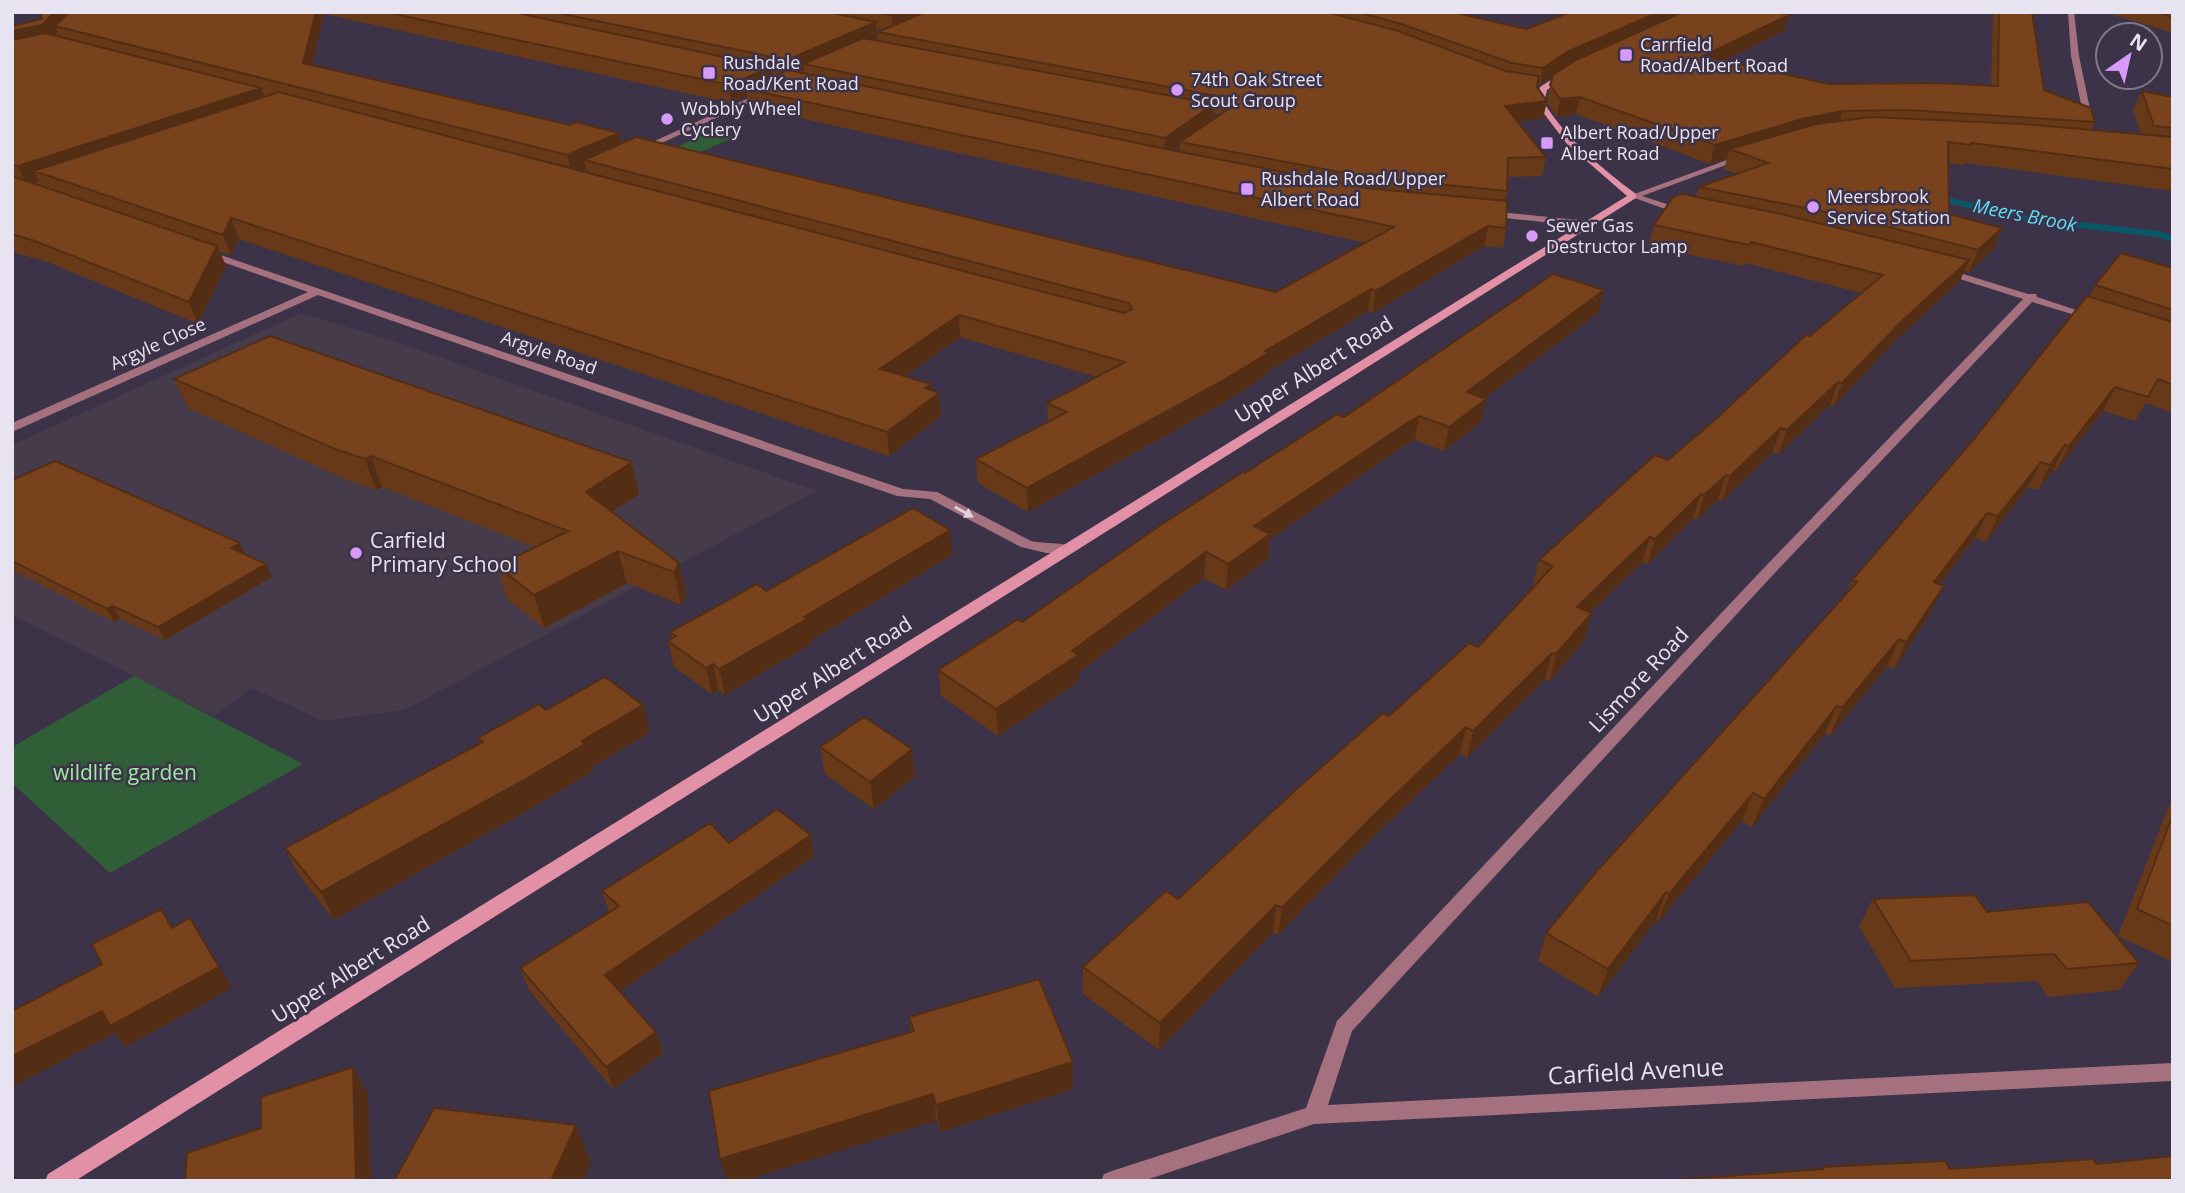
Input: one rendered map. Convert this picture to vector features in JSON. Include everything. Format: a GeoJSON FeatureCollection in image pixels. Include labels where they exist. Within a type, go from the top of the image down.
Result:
{"type":"FeatureCollection","features":[{"type":"Feature","properties":{"kind":"street"},"geometry":{"type":"LineString","coordinates":[[2071,12],[2075,56],[2091,132]]}},
{"type":"Feature","properties":{"kind":"street"},"geometry":{"type":"LineString","coordinates":[[1531,87],[1543,89],[1577,69]]}},
{"type":"Feature","properties":{"kind":"street"},"geometry":{"type":"LineString","coordinates":[[1543,89],[1540,103],[1549,118],[1591,164],[1633,196],[1667,209],[1692,214]]}},
{"type":"Feature","properties":{"kind":"street"},"geometry":{"type":"LineString","coordinates":[[634,153],[768,93]]}},
{"type":"Feature","properties":{"kind":"street"},"geometry":{"type":"LineString","coordinates":[[1633,196],[1749,156]]}},
{"type":"Feature","properties":{"kind":"street","name":"Upper Albert Road"},"geometry":{"type":"LineString","coordinates":[[56,1181],[1633,196]]}},
{"type":"Feature","properties":{"kind":"street"},"geometry":{"type":"LineString","coordinates":[[1483,214],[1589,224]]}},
{"type":"Feature","properties":{"kind":"street","name":"Argyle Road"},"geometry":{"type":"LineString","coordinates":[[192,248],[901,493],[933,495],[1026,544],[1046,549],[1071,549]]}},
{"type":"Feature","properties":{"kind":"street"},"geometry":{"type":"LineString","coordinates":[[1933,268],[2032,296],[2109,323]]}},
{"type":"Feature","properties":{"kind":"street","name":"Argyle Close"},"geometry":{"type":"LineString","coordinates":[[12,428],[318,291]]}},
{"type":"Feature","properties":{"kind":"street","name":"Lismore Road"},"geometry":{"type":"LineString","coordinates":[[1314,1115],[1345,1027],[1757,584],[2032,296]]}},
{"type":"Feature","properties":{"kind":"street","name":"Carfield Avenue"},"geometry":{"type":"LineString","coordinates":[[1112,1181],[1314,1115],[2173,1072]]}},
{"type":"Feature","properties":{"kind":"shaded area","name":"Carfield Primary School"},"geometry":{"type":"Polygon","coordinates":[[[301,313],[391,340],[817,491],[404,710],[323,721],[252,688],[214,716],[12,615],[12,445],[301,313]]]}},
{"type":"Feature","properties":{"kind":"green space"},"geometry":{"type":"Polygon","coordinates":[[[712,131],[735,137],[635,180],[617,174],[712,131]]]}},
{"type":"Feature","properties":{"kind":"green space","name":"wildlife garden"},"geometry":{"type":"Polygon","coordinates":[[[134,676],[303,764],[110,873],[12,783],[12,747],[134,676]]]}},
{"type":"Feature","properties":{"kind":"building"},"geometry":{"type":"Polygon","coordinates":[[[41,12],[55,12],[42,25],[12,31],[12,26],[42,19],[41,12]]]}},
{"type":"Feature","properties":{"kind":"building"},"geometry":{"type":"Polygon","coordinates":[[[69,12],[316,12],[303,63],[570,125],[576,122],[619,133],[567,155],[55,26],[69,12]]]}},
{"type":"Feature","properties":{"kind":"building"},"geometry":{"type":"Polygon","coordinates":[[[385,12],[512,12],[771,67],[729,85],[385,12]]]}},
{"type":"Feature","properties":{"kind":"building"},"geometry":{"type":"Polygon","coordinates":[[[553,12],[828,12],[876,22],[787,60],[553,12]]]}},
{"type":"Feature","properties":{"kind":"building"},"geometry":{"type":"Polygon","coordinates":[[[874,12],[900,12],[891,15],[874,12]]]}},
{"type":"Feature","properties":{"kind":"building"},"geometry":{"type":"Polygon","coordinates":[[[925,12],[1327,12],[1398,31],[1506,71],[1539,76],[1537,87],[1547,101],[1505,106],[1546,157],[1508,158],[1507,191],[1366,177],[1180,142],[1233,106],[1233,99],[878,32],[925,12]]]}},
{"type":"Feature","properties":{"kind":"building"},"geometry":{"type":"Polygon","coordinates":[[[1358,12],[1452,12],[1526,29],[1571,12],[1659,12],[1567,52],[1543,68],[1512,63],[1404,25],[1358,12]]]}},
{"type":"Feature","properties":{"kind":"building"},"geometry":{"type":"Polygon","coordinates":[[[1683,12],[1776,12],[1789,15],[1703,56],[1829,84],[1935,83],[1998,86],[1999,12],[2032,12],[2044,90],[2091,108],[2095,122],[1908,110],[1843,111],[1802,119],[1715,145],[1580,97],[1560,99],[1550,85],[1553,75],[1576,60],[1683,12]]]}},
{"type":"Feature","properties":{"kind":"building"},"geometry":{"type":"Polygon","coordinates":[[[2156,12],[2173,12],[2173,17],[2156,12]]]}},
{"type":"Feature","properties":{"kind":"building"},"geometry":{"type":"Polygon","coordinates":[[[45,33],[261,88],[18,166],[12,164],[12,40],[45,33]]]}},
{"type":"Feature","properties":{"kind":"building"},"geometry":{"type":"Polygon","coordinates":[[[863,38],[1214,104],[1165,138],[803,64],[863,38]]]}},
{"type":"Feature","properties":{"kind":"building"},"geometry":{"type":"Polygon","coordinates":[[[788,70],[1365,188],[1507,201],[1506,228],[1488,226],[1375,291],[1371,289],[1265,351],[1268,353],[1224,380],[1027,488],[976,459],[1067,412],[1047,403],[1125,362],[959,315],[880,369],[931,384],[925,388],[939,393],[887,432],[231,218],[223,235],[34,171],[279,92],[1124,313],[1132,309],[1129,303],[584,160],[636,137],[1276,292],[1394,227],[746,89],[788,70]]]}},
{"type":"Feature","properties":{"kind":"building"},"geometry":{"type":"Polygon","coordinates":[[[2142,91],[2173,97],[2173,128],[2154,126],[2142,91]]]}},
{"type":"Feature","properties":{"kind":"building"},"geometry":{"type":"Polygon","coordinates":[[[1872,117],[2022,124],[2173,137],[2173,169],[1948,142],[1949,214],[2002,228],[1978,250],[1846,216],[1699,187],[1768,163],[1730,149],[1816,124],[1872,117]]]}},
{"type":"Feature","properties":{"kind":"building"},"geometry":{"type":"Polygon","coordinates":[[[12,176],[217,246],[189,302],[12,234],[12,176]]]}},
{"type":"Feature","properties":{"kind":"building"},"geometry":{"type":"Polygon","coordinates":[[[1682,194],[1777,213],[1969,260],[1903,320],[1842,383],[1838,382],[1787,430],[1781,428],[1730,476],[1726,475],[1704,495],[1701,494],[1655,539],[1650,537],[1618,567],[1577,607],[1592,613],[1556,654],[1552,653],[1473,731],[1466,727],[1282,908],[1276,905],[1160,1023],[1083,967],[1166,891],[1178,899],[1383,713],[1389,716],[1469,643],[1478,647],[1553,566],[1539,560],[1655,455],[1668,460],[1806,335],[1810,336],[1883,275],[1751,242],[1749,245],[1654,225],[1673,197],[1682,194]]]}},
{"type":"Feature","properties":{"kind":"building"},"geometry":{"type":"Polygon","coordinates":[[[2121,253],[2173,268],[2173,310],[2095,285],[2121,253]]]}},
{"type":"Feature","properties":{"kind":"building"},"geometry":{"type":"Polygon","coordinates":[[[1553,274],[1604,290],[1467,392],[1486,399],[1449,427],[1419,416],[1407,423],[1254,526],[1270,534],[1228,564],[1206,552],[1072,651],[1078,655],[996,709],[938,670],[1018,619],[1022,622],[1159,526],[1243,472],[1337,414],[1344,417],[1553,274]]]}},
{"type":"Feature","properties":{"kind":"building"},"geometry":{"type":"Polygon","coordinates":[[[2087,296],[2173,322],[2173,385],[2158,379],[2148,397],[2115,387],[2069,446],[2065,445],[2050,465],[2041,462],[1998,516],[1987,513],[1934,582],[1944,586],[1906,642],[1899,639],[1842,708],[1837,706],[1764,799],[1753,793],[1669,894],[1666,892],[1608,969],[1546,933],[1590,879],[1857,582],[1852,580],[1974,439],[2087,296]]]}},
{"type":"Feature","properties":{"kind":"building"},"geometry":{"type":"Polygon","coordinates":[[[270,336],[632,462],[586,492],[679,563],[674,572],[618,551],[534,595],[497,566],[568,531],[371,456],[365,459],[335,449],[174,379],[270,336]]]}},
{"type":"Feature","properties":{"kind":"building"},"geometry":{"type":"Polygon","coordinates":[[[55,461],[240,543],[231,548],[266,564],[158,627],[113,606],[107,609],[12,561],[12,480],[55,461]]]}},
{"type":"Feature","properties":{"kind":"building"},"geometry":{"type":"Polygon","coordinates":[[[913,508],[950,530],[804,617],[807,619],[719,669],[713,664],[706,668],[668,641],[676,636],[670,632],[757,584],[766,591],[913,508]]]}},
{"type":"Feature","properties":{"kind":"building"},"geometry":{"type":"Polygon","coordinates":[[[605,677],[643,705],[524,780],[321,892],[285,848],[483,742],[478,738],[539,704],[546,710],[605,677]]]}},
{"type":"Feature","properties":{"kind":"building"},"geometry":{"type":"Polygon","coordinates":[[[864,717],[912,749],[870,782],[820,747],[864,717]]]}},
{"type":"Feature","properties":{"kind":"building"},"geometry":{"type":"Polygon","coordinates":[[[777,809],[811,835],[605,975],[656,1032],[606,1067],[520,968],[619,906],[602,891],[710,823],[729,843],[777,809]]]}},
{"type":"Feature","properties":{"kind":"building"},"geometry":{"type":"Polygon","coordinates":[[[2173,814],[2173,926],[2137,909],[2173,814]]]}},
{"type":"Feature","properties":{"kind":"building"},"geometry":{"type":"Polygon","coordinates":[[[1975,895],[1987,912],[2088,902],[2139,963],[2067,969],[2054,954],[1911,961],[1873,899],[1975,895]]]}},
{"type":"Feature","properties":{"kind":"building"},"geometry":{"type":"Polygon","coordinates":[[[161,909],[172,928],[190,918],[219,967],[110,1026],[102,1011],[12,1056],[12,1011],[102,964],[92,944],[161,909]]]}},
{"type":"Feature","properties":{"kind":"building"},"geometry":{"type":"Polygon","coordinates":[[[1039,979],[1073,1062],[936,1105],[933,1094],[720,1159],[709,1091],[914,1031],[909,1017],[1039,979]]]}},
{"type":"Feature","properties":{"kind":"building"},"geometry":{"type":"Polygon","coordinates":[[[353,1067],[356,1181],[185,1181],[187,1153],[261,1128],[261,1097],[353,1067]]]}},
{"type":"Feature","properties":{"kind":"building"},"geometry":{"type":"Polygon","coordinates":[[[434,1108],[576,1125],[551,1181],[394,1181],[434,1108]]]}},
{"type":"Feature","properties":{"kind":"building"},"geometry":{"type":"Polygon","coordinates":[[[2173,1156],[2173,1181],[1674,1180],[1823,1169],[1822,1167],[1945,1161],[1950,1169],[2093,1159],[2096,1164],[2173,1156]]]}},
{"type":"Feature","properties":{"kind":"waterway","name":"Meers Brook"},"geometry":{"type":"LineString","coordinates":[[1930,196],[2027,219],[2159,234],[2173,239]]}},
{"type":"Feature","properties":{"kind":"place","name":"Carrfield Road/Albert Road"},"geometry":{"type":"Point","coordinates":[1626,55]}},
{"type":"Feature","properties":{"kind":"place","name":"Rushdale Road/Kent Road"},"geometry":{"type":"Point","coordinates":[709,73]}},
{"type":"Feature","properties":{"kind":"place","name":"74th Oak Street Scout Group"},"geometry":{"type":"Point","coordinates":[1177,90]}},
{"type":"Feature","properties":{"kind":"place","name":"Wobbly Wheel Cyclery"},"geometry":{"type":"Point","coordinates":[667,119]}},
{"type":"Feature","properties":{"kind":"place","name":"Albert Road/Upper Albert Road"},"geometry":{"type":"Point","coordinates":[1547,143]}},
{"type":"Feature","properties":{"kind":"place","name":"Rushdale Road/Upper Albert Road"},"geometry":{"type":"Point","coordinates":[1247,189]}},
{"type":"Feature","properties":{"kind":"place","name":"Meersbrook Service Station"},"geometry":{"type":"Point","coordinates":[1813,207]}},
{"type":"Feature","properties":{"kind":"place","name":"Sewer Gas Destructor Lamp"},"geometry":{"type":"Point","coordinates":[1532,236]}},
{"type":"Feature","properties":{"kind":"place","name":"Carfield Primary School"},"geometry":{"type":"Point","coordinates":[356,553]}}]}
